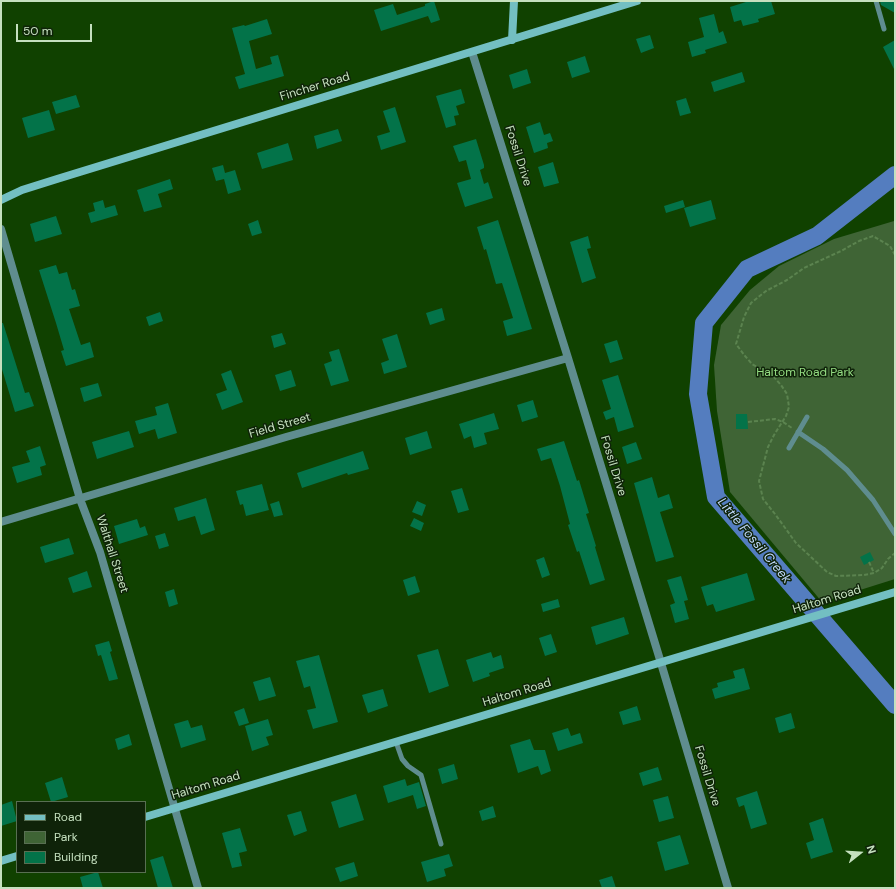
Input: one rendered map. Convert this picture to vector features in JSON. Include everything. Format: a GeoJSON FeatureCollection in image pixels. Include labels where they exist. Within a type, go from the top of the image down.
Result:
{"type":"FeatureCollection","features":[{"type":"Feature","properties":{"kind":"main road"},"geometry":{"type":"LineString","coordinates":[[512,40],[514,1]]}},
{"type":"Feature","properties":{"kind":"main road","name":"Fincher Road"},"geometry":{"type":"LineString","coordinates":[[1,200],[22,190],[57,179],[637,1]]}},
{"type":"Feature","properties":{"kind":"main road","name":"Haltom Road"},"geometry":{"type":"LineString","coordinates":[[146,817],[895,592]]}},
{"type":"Feature","properties":{"kind":"main road"},"geometry":{"type":"LineString","coordinates":[[1,861],[16,856]]}},
{"type":"Feature","properties":{"kind":"street","name":"Fossil Drive"},"geometry":{"type":"LineString","coordinates":[[472,52],[568,358],[728,888]]}},
{"type":"Feature","properties":{"kind":"street","name":"Walthall Street"},"geometry":{"type":"LineString","coordinates":[[1,229],[80,499],[100,552],[198,888]]}},
{"type":"Feature","properties":{"kind":"street","name":"Field Street"},"geometry":{"type":"LineString","coordinates":[[1,522],[293,435],[568,358]]}},
{"type":"Feature","properties":{"kind":"lane"},"geometry":{"type":"LineString","coordinates":[[876,1],[884,29]]}},
{"type":"Feature","properties":{"kind":"lane"},"geometry":{"type":"LineString","coordinates":[[789,448],[807,417]]}},
{"type":"Feature","properties":{"kind":"lane"},"geometry":{"type":"LineString","coordinates":[[798,432],[823,449],[847,470],[873,500],[895,534]]}},
{"type":"Feature","properties":{"kind":"lane"},"geometry":{"type":"LineString","coordinates":[[396,742],[402,759],[408,766],[421,776],[440,844]]}},
{"type":"Feature","properties":{"kind":"path"},"geometry":{"type":"LineString","coordinates":[[895,255],[890,246],[873,236],[859,240],[841,251],[804,268],[766,292],[751,304],[744,317],[736,344],[752,364],[773,376],[781,384],[787,394],[789,407],[783,422],[774,434],[765,457],[759,481],[763,499],[796,543],[827,572],[836,576],[864,575],[874,573],[882,568],[888,559],[895,553]]}},
{"type":"Feature","properties":{"kind":"path"},"geometry":{"type":"LineString","coordinates":[[748,422],[775,419],[783,422],[798,432]]}},
{"type":"Feature","properties":{"kind":"path"},"geometry":{"type":"LineString","coordinates":[[869,562],[874,573]]}},
{"type":"Feature","properties":{"kind":"green space","name":"Haltom Road Park"},"geometry":{"type":"Polygon","coordinates":[[[894,221],[895,579],[822,602],[730,492],[717,411],[714,365],[721,325],[750,290],[779,266],[834,239],[894,221]]]}},
{"type":"Feature","properties":{"kind":"building"},"geometry":{"type":"Polygon","coordinates":[[[434,1],[440,20],[431,23],[428,16],[381,31],[374,10],[393,4],[397,15],[425,6],[425,4],[434,1]]]}},
{"type":"Feature","properties":{"kind":"building"},"geometry":{"type":"Polygon","coordinates":[[[746,1],[771,1],[775,14],[758,19],[759,22],[743,26],[741,20],[734,22],[730,7],[746,1]]]}},
{"type":"Feature","properties":{"kind":"building"},"geometry":{"type":"Polygon","coordinates":[[[880,1],[895,1],[895,13],[881,5],[880,1]]]}},
{"type":"Feature","properties":{"kind":"building"},"geometry":{"type":"Polygon","coordinates":[[[714,14],[719,33],[723,31],[727,43],[705,50],[706,53],[692,57],[688,42],[704,37],[699,18],[714,14]]]}},
{"type":"Feature","properties":{"kind":"building"},"geometry":{"type":"Polygon","coordinates":[[[267,19],[272,34],[249,41],[256,69],[272,64],[270,57],[278,55],[284,76],[239,89],[235,77],[245,74],[232,28],[245,26],[267,19]]]}},
{"type":"Feature","properties":{"kind":"building"},"geometry":{"type":"Polygon","coordinates":[[[650,35],[654,48],[641,53],[636,39],[650,35]]]}},
{"type":"Feature","properties":{"kind":"building"},"geometry":{"type":"Polygon","coordinates":[[[895,40],[895,71],[883,47],[895,40]]]}},
{"type":"Feature","properties":{"kind":"building"},"geometry":{"type":"Polygon","coordinates":[[[585,56],[590,72],[572,78],[567,62],[585,56]]]}},
{"type":"Feature","properties":{"kind":"building"},"geometry":{"type":"Polygon","coordinates":[[[527,69],[531,83],[513,89],[509,75],[527,69]]]}},
{"type":"Feature","properties":{"kind":"building"},"geometry":{"type":"Polygon","coordinates":[[[742,72],[745,82],[714,92],[711,82],[742,72]]]}},
{"type":"Feature","properties":{"kind":"building"},"geometry":{"type":"Polygon","coordinates":[[[461,89],[465,103],[456,106],[459,115],[454,116],[456,125],[446,128],[436,96],[461,89]]]}},
{"type":"Feature","properties":{"kind":"building"},"geometry":{"type":"Polygon","coordinates":[[[76,95],[80,107],[56,114],[52,102],[76,95]]]}},
{"type":"Feature","properties":{"kind":"building"},"geometry":{"type":"Polygon","coordinates":[[[686,98],[691,113],[680,116],[676,101],[686,98]]]}},
{"type":"Feature","properties":{"kind":"building"},"geometry":{"type":"Polygon","coordinates":[[[395,107],[406,142],[381,150],[377,136],[390,132],[383,111],[395,107]]]}},
{"type":"Feature","properties":{"kind":"building"},"geometry":{"type":"Polygon","coordinates":[[[49,110],[55,130],[28,138],[22,118],[49,110]]]}},
{"type":"Feature","properties":{"kind":"building"},"geometry":{"type":"Polygon","coordinates":[[[540,122],[544,135],[550,133],[553,141],[547,143],[548,148],[534,153],[526,127],[540,122]]]}},
{"type":"Feature","properties":{"kind":"building"},"geometry":{"type":"Polygon","coordinates":[[[338,129],[342,141],[317,149],[314,136],[338,129]]]}},
{"type":"Feature","properties":{"kind":"building"},"geometry":{"type":"Polygon","coordinates":[[[476,139],[484,165],[484,168],[480,170],[484,184],[488,182],[493,198],[465,207],[457,183],[471,179],[466,160],[459,162],[453,146],[476,139]]]}},
{"type":"Feature","properties":{"kind":"building"},"geometry":{"type":"Polygon","coordinates":[[[288,143],[293,160],[262,169],[257,153],[288,143]]]}},
{"type":"Feature","properties":{"kind":"building"},"geometry":{"type":"Polygon","coordinates":[[[553,162],[559,183],[544,187],[538,167],[553,162]]]}},
{"type":"Feature","properties":{"kind":"building"},"geometry":{"type":"Polygon","coordinates":[[[223,165],[225,173],[235,170],[241,190],[228,194],[224,179],[216,181],[212,168],[223,165]]]}},
{"type":"Feature","properties":{"kind":"building"},"geometry":{"type":"Polygon","coordinates":[[[170,179],[173,189],[158,194],[162,207],[144,212],[137,190],[170,179]]]}},
{"type":"Feature","properties":{"kind":"building"},"geometry":{"type":"Polygon","coordinates":[[[103,200],[105,208],[115,205],[118,215],[91,223],[88,213],[95,211],[93,203],[103,200]]]}},
{"type":"Feature","properties":{"kind":"building"},"geometry":{"type":"Polygon","coordinates":[[[683,200],[685,207],[666,213],[664,206],[683,200]]]}},
{"type":"Feature","properties":{"kind":"building"},"geometry":{"type":"Polygon","coordinates":[[[711,200],[716,219],[690,227],[684,208],[711,200]]]}},
{"type":"Feature","properties":{"kind":"building"},"geometry":{"type":"Polygon","coordinates":[[[56,216],[62,234],[35,242],[30,224],[56,216]]]}},
{"type":"Feature","properties":{"kind":"building"},"geometry":{"type":"Polygon","coordinates":[[[258,220],[262,233],[252,236],[248,224],[258,220]]]}},
{"type":"Feature","properties":{"kind":"building"},"geometry":{"type":"Polygon","coordinates":[[[498,220],[532,329],[507,336],[503,321],[513,318],[502,283],[496,284],[486,249],[484,250],[477,227],[498,220]]]}},
{"type":"Feature","properties":{"kind":"building"},"geometry":{"type":"Polygon","coordinates":[[[588,236],[591,248],[587,249],[596,278],[582,283],[570,242],[588,236]]]}},
{"type":"Feature","properties":{"kind":"building"},"geometry":{"type":"Polygon","coordinates":[[[56,265],[59,274],[67,272],[72,290],[75,289],[80,306],[69,309],[81,345],[90,342],[94,357],[66,366],[61,351],[64,350],[39,270],[56,265]]]}},
{"type":"Feature","properties":{"kind":"building"},"geometry":{"type":"Polygon","coordinates":[[[442,308],[445,320],[430,325],[426,313],[442,308]]]}},
{"type":"Feature","properties":{"kind":"building"},"geometry":{"type":"Polygon","coordinates":[[[160,312],[163,321],[149,326],[146,317],[160,312]]]}},
{"type":"Feature","properties":{"kind":"building"},"geometry":{"type":"Polygon","coordinates":[[[1,323],[3,323],[25,393],[29,392],[34,406],[15,412],[1,366],[1,323]]]}},
{"type":"Feature","properties":{"kind":"building"},"geometry":{"type":"Polygon","coordinates":[[[282,333],[286,344],[274,348],[271,336],[282,333]]]}},
{"type":"Feature","properties":{"kind":"building"},"geometry":{"type":"Polygon","coordinates":[[[397,334],[407,367],[384,374],[381,363],[389,360],[382,339],[397,334]]]}},
{"type":"Feature","properties":{"kind":"building"},"geometry":{"type":"Polygon","coordinates":[[[617,340],[623,359],[610,363],[604,344],[617,340]]]}},
{"type":"Feature","properties":{"kind":"building"},"geometry":{"type":"Polygon","coordinates":[[[339,349],[349,381],[331,386],[324,364],[332,361],[329,352],[339,349]]]}},
{"type":"Feature","properties":{"kind":"building"},"geometry":{"type":"Polygon","coordinates":[[[231,370],[243,402],[222,410],[216,394],[227,390],[221,374],[231,370]]]}},
{"type":"Feature","properties":{"kind":"building"},"geometry":{"type":"Polygon","coordinates":[[[291,370],[296,386],[280,391],[275,375],[291,370]]]}},
{"type":"Feature","properties":{"kind":"building"},"geometry":{"type":"Polygon","coordinates":[[[618,375],[634,427],[618,432],[614,417],[606,420],[603,412],[611,409],[602,380],[618,375]]]}},
{"type":"Feature","properties":{"kind":"building"},"geometry":{"type":"Polygon","coordinates":[[[98,383],[102,396],[84,402],[80,388],[98,383]]]}},
{"type":"Feature","properties":{"kind":"building"},"geometry":{"type":"Polygon","coordinates":[[[533,400],[538,417],[522,422],[517,405],[533,400]]]}},
{"type":"Feature","properties":{"kind":"building"},"geometry":{"type":"Polygon","coordinates":[[[168,403],[177,433],[158,439],[155,429],[139,434],[135,421],[157,415],[155,407],[168,403]]]}},
{"type":"Feature","properties":{"kind":"building"},"geometry":{"type":"Polygon","coordinates":[[[494,413],[499,429],[484,433],[487,444],[474,448],[471,436],[464,439],[459,424],[494,413]]]}},
{"type":"Feature","properties":{"kind":"building"},"geometry":{"type":"Polygon","coordinates":[[[736,414],[747,414],[748,429],[736,429],[736,414]]]}},
{"type":"Feature","properties":{"kind":"building"},"geometry":{"type":"Polygon","coordinates":[[[129,431],[134,447],[97,459],[92,442],[129,431]]]}},
{"type":"Feature","properties":{"kind":"building"},"geometry":{"type":"Polygon","coordinates":[[[427,431],[432,448],[410,455],[405,438],[427,431]]]}},
{"type":"Feature","properties":{"kind":"building"},"geometry":{"type":"Polygon","coordinates":[[[564,441],[577,481],[579,480],[589,513],[586,514],[605,580],[590,585],[579,551],[577,552],[568,525],[570,524],[551,458],[541,461],[537,449],[564,441]]]}},
{"type":"Feature","properties":{"kind":"building"},"geometry":{"type":"Polygon","coordinates":[[[636,442],[642,459],[627,464],[622,447],[636,442]]]}},
{"type":"Feature","properties":{"kind":"building"},"geometry":{"type":"Polygon","coordinates":[[[40,446],[46,465],[40,467],[42,475],[17,483],[12,467],[30,462],[26,451],[40,446]]]}},
{"type":"Feature","properties":{"kind":"building"},"geometry":{"type":"Polygon","coordinates":[[[363,451],[369,469],[348,475],[347,473],[302,488],[297,473],[363,451]]]}},
{"type":"Feature","properties":{"kind":"building"},"geometry":{"type":"Polygon","coordinates":[[[652,477],[658,498],[669,494],[673,508],[660,512],[674,557],[656,562],[634,483],[652,477]]]}},
{"type":"Feature","properties":{"kind":"building"},"geometry":{"type":"Polygon","coordinates":[[[262,484],[269,510],[246,516],[243,504],[240,505],[236,491],[262,484]]]}},
{"type":"Feature","properties":{"kind":"building"},"geometry":{"type":"Polygon","coordinates":[[[462,488],[469,510],[458,513],[451,491],[462,488]]]}},
{"type":"Feature","properties":{"kind":"building"},"geometry":{"type":"Polygon","coordinates":[[[206,498],[215,530],[201,535],[195,516],[178,521],[174,508],[206,498]]]}},
{"type":"Feature","properties":{"kind":"building"},"geometry":{"type":"Polygon","coordinates":[[[279,501],[283,515],[274,517],[270,504],[279,501]]]}},
{"type":"Feature","properties":{"kind":"building"},"geometry":{"type":"Polygon","coordinates":[[[417,501],[426,505],[422,516],[412,512],[417,501]]]}},
{"type":"Feature","properties":{"kind":"building"},"geometry":{"type":"Polygon","coordinates":[[[414,518],[424,523],[421,531],[410,526],[414,518]]]}},
{"type":"Feature","properties":{"kind":"building"},"geometry":{"type":"Polygon","coordinates":[[[137,519],[140,528],[145,526],[148,535],[119,544],[114,526],[137,519]]]}},
{"type":"Feature","properties":{"kind":"building"},"geometry":{"type":"Polygon","coordinates":[[[165,533],[169,546],[159,549],[155,536],[165,533]]]}},
{"type":"Feature","properties":{"kind":"building"},"geometry":{"type":"Polygon","coordinates":[[[69,538],[74,554],[45,563],[40,547],[69,538]]]}},
{"type":"Feature","properties":{"kind":"building"},"geometry":{"type":"Polygon","coordinates":[[[870,552],[874,560],[864,565],[860,557],[870,552]]]}},
{"type":"Feature","properties":{"kind":"building"},"geometry":{"type":"Polygon","coordinates":[[[544,557],[550,575],[542,578],[536,560],[544,557]]]}},
{"type":"Feature","properties":{"kind":"building"},"geometry":{"type":"Polygon","coordinates":[[[87,571],[92,587],[73,593],[68,578],[87,571]]]}},
{"type":"Feature","properties":{"kind":"building"},"geometry":{"type":"Polygon","coordinates":[[[747,573],[755,600],[716,612],[713,604],[707,606],[701,587],[747,573]]]}},
{"type":"Feature","properties":{"kind":"building"},"geometry":{"type":"Polygon","coordinates":[[[415,576],[420,592],[408,596],[403,580],[415,576]]]}},
{"type":"Feature","properties":{"kind":"building"},"geometry":{"type":"Polygon","coordinates":[[[681,576],[688,600],[684,601],[689,619],[675,623],[670,605],[675,603],[667,580],[681,576]]]}},
{"type":"Feature","properties":{"kind":"building"},"geometry":{"type":"Polygon","coordinates":[[[174,589],[178,604],[169,607],[165,592],[174,589]]]}},
{"type":"Feature","properties":{"kind":"building"},"geometry":{"type":"Polygon","coordinates":[[[558,599],[560,607],[543,612],[541,604],[558,599]]]}},
{"type":"Feature","properties":{"kind":"building"},"geometry":{"type":"Polygon","coordinates":[[[624,617],[629,634],[596,645],[591,627],[624,617]]]}},
{"type":"Feature","properties":{"kind":"building"},"geometry":{"type":"Polygon","coordinates":[[[551,634],[557,652],[545,656],[539,638],[551,634]]]}},
{"type":"Feature","properties":{"kind":"building"},"geometry":{"type":"Polygon","coordinates":[[[109,641],[112,651],[110,652],[118,679],[109,681],[101,655],[98,656],[95,645],[109,641]]]}},
{"type":"Feature","properties":{"kind":"building"},"geometry":{"type":"Polygon","coordinates":[[[438,649],[449,686],[429,693],[417,655],[438,649]]]}},
{"type":"Feature","properties":{"kind":"building"},"geometry":{"type":"Polygon","coordinates":[[[491,652],[493,658],[501,655],[504,668],[489,673],[490,676],[473,682],[466,660],[491,652]]]}},
{"type":"Feature","properties":{"kind":"building"},"geometry":{"type":"Polygon","coordinates":[[[319,655],[338,722],[313,729],[307,710],[316,708],[310,686],[304,688],[296,661],[319,655]]]}},
{"type":"Feature","properties":{"kind":"building"},"geometry":{"type":"Polygon","coordinates":[[[744,668],[750,689],[715,699],[712,689],[718,687],[717,683],[735,678],[733,671],[744,668]]]}},
{"type":"Feature","properties":{"kind":"building"},"geometry":{"type":"Polygon","coordinates":[[[270,677],[276,696],[259,701],[253,682],[270,677]]]}},
{"type":"Feature","properties":{"kind":"building"},"geometry":{"type":"Polygon","coordinates":[[[383,689],[388,706],[368,713],[362,695],[383,689]]]}},
{"type":"Feature","properties":{"kind":"building"},"geometry":{"type":"Polygon","coordinates":[[[637,706],[641,720],[623,725],[619,712],[637,706]]]}},
{"type":"Feature","properties":{"kind":"building"},"geometry":{"type":"Polygon","coordinates":[[[244,708],[249,723],[239,726],[234,712],[244,708]]]}},
{"type":"Feature","properties":{"kind":"building"},"geometry":{"type":"Polygon","coordinates":[[[791,713],[795,728],[779,733],[775,718],[791,713]]]}},
{"type":"Feature","properties":{"kind":"building"},"geometry":{"type":"Polygon","coordinates":[[[268,719],[273,735],[266,737],[269,745],[252,751],[245,726],[268,719]]]}},
{"type":"Feature","properties":{"kind":"building"},"geometry":{"type":"Polygon","coordinates":[[[188,720],[191,728],[202,725],[206,740],[181,748],[174,724],[188,720]]]}},
{"type":"Feature","properties":{"kind":"building"},"geometry":{"type":"Polygon","coordinates":[[[568,728],[571,736],[580,733],[583,743],[558,751],[552,733],[568,728]]]}},
{"type":"Feature","properties":{"kind":"building"},"geometry":{"type":"Polygon","coordinates":[[[129,734],[132,745],[118,750],[115,739],[129,734]]]}},
{"type":"Feature","properties":{"kind":"building"},"geometry":{"type":"Polygon","coordinates":[[[530,739],[534,750],[545,750],[551,771],[541,775],[538,766],[518,773],[510,745],[530,739]]]}},
{"type":"Feature","properties":{"kind":"building"},"geometry":{"type":"Polygon","coordinates":[[[454,764],[458,779],[442,784],[438,769],[454,764]]]}},
{"type":"Feature","properties":{"kind":"building"},"geometry":{"type":"Polygon","coordinates":[[[658,767],[662,780],[643,786],[639,773],[658,767]]]}},
{"type":"Feature","properties":{"kind":"building"},"geometry":{"type":"Polygon","coordinates":[[[62,777],[68,797],[51,801],[45,783],[62,777]]]}},
{"type":"Feature","properties":{"kind":"building"},"geometry":{"type":"Polygon","coordinates":[[[405,779],[407,786],[419,782],[426,806],[417,809],[413,795],[388,803],[383,786],[405,779]]]}},
{"type":"Feature","properties":{"kind":"building"},"geometry":{"type":"Polygon","coordinates":[[[757,791],[767,824],[751,829],[744,805],[739,807],[736,798],[757,791]]]}},
{"type":"Feature","properties":{"kind":"building"},"geometry":{"type":"Polygon","coordinates":[[[356,794],[364,820],[339,828],[331,802],[356,794]]]}},
{"type":"Feature","properties":{"kind":"building"},"geometry":{"type":"Polygon","coordinates":[[[668,796],[674,818],[659,822],[653,800],[668,796]]]}},
{"type":"Feature","properties":{"kind":"building"},"geometry":{"type":"Polygon","coordinates":[[[12,801],[16,821],[1,826],[1,805],[12,801]]]}},
{"type":"Feature","properties":{"kind":"building"},"geometry":{"type":"Polygon","coordinates":[[[493,806],[496,817],[482,821],[479,811],[493,806]]]}},
{"type":"Feature","properties":{"kind":"building"},"geometry":{"type":"Polygon","coordinates":[[[301,811],[307,831],[294,836],[287,815],[301,811]]]}},
{"type":"Feature","properties":{"kind":"building"},"geometry":{"type":"Polygon","coordinates":[[[823,818],[833,852],[811,859],[806,843],[814,840],[809,823],[823,818]]]}},
{"type":"Feature","properties":{"kind":"building"},"geometry":{"type":"Polygon","coordinates":[[[240,828],[247,851],[239,853],[242,866],[232,868],[222,833],[240,828]]]}},
{"type":"Feature","properties":{"kind":"building"},"geometry":{"type":"Polygon","coordinates":[[[680,835],[689,864],[665,871],[657,842],[680,835]]]}},
{"type":"Feature","properties":{"kind":"building"},"geometry":{"type":"Polygon","coordinates":[[[449,854],[453,866],[444,869],[446,876],[427,882],[421,862],[449,854]]]}},
{"type":"Feature","properties":{"kind":"building"},"geometry":{"type":"Polygon","coordinates":[[[163,856],[173,888],[158,888],[150,860],[163,856]]]}},
{"type":"Feature","properties":{"kind":"building"},"geometry":{"type":"Polygon","coordinates":[[[354,862],[358,876],[340,882],[335,868],[354,862]]]}},
{"type":"Feature","properties":{"kind":"building"},"geometry":{"type":"Polygon","coordinates":[[[98,873],[103,888],[83,888],[80,877],[98,873]]]}},
{"type":"Feature","properties":{"kind":"building"},"geometry":{"type":"Polygon","coordinates":[[[612,876],[616,888],[602,888],[599,880],[612,876]]]}},
{"type":"Feature","properties":{"kind":"waterway","name":"Little Fossil Creek"},"geometry":{"type":"LineString","coordinates":[[895,175],[817,236],[747,269],[704,323],[698,394],[716,497],[895,705]]}}]}
